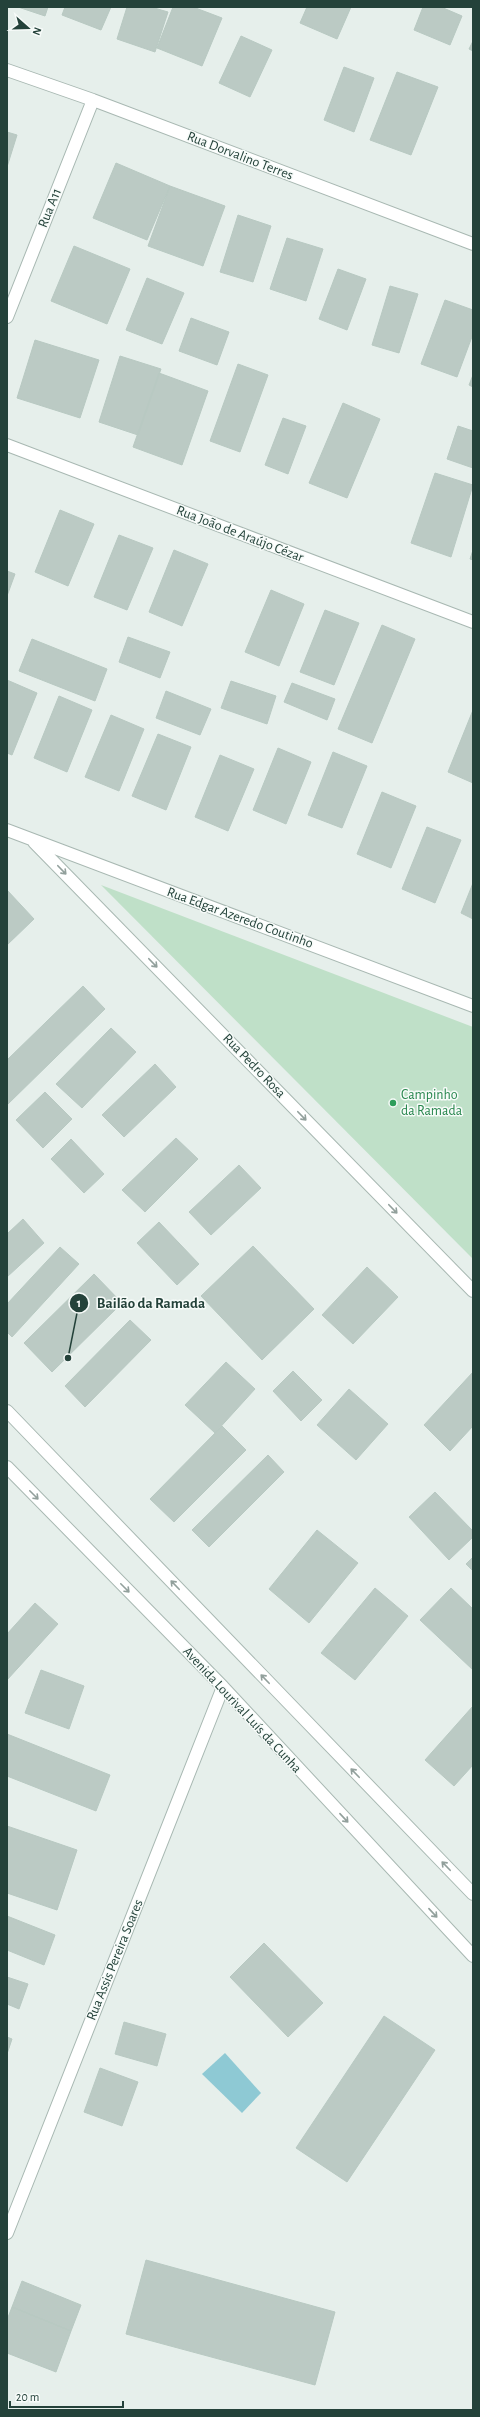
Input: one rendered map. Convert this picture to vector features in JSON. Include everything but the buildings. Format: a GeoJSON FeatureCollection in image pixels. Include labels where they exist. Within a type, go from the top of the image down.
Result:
{"type":"FeatureCollection","features":[{"type":"Feature","properties":{"kind":"street","name":"Rua Dorvalino Terres"},"geometry":{"type":"LineString","coordinates":[[7,70],[93,100],[473,244]]}},
{"type":"Feature","properties":{"kind":"street","name":"Rua A11"},"geometry":{"type":"LineString","coordinates":[[7,317],[93,100]]}},
{"type":"Feature","properties":{"kind":"street","name":"Rua João de Araújo Cézar"},"geometry":{"type":"LineString","coordinates":[[7,445],[473,622]]}},
{"type":"Feature","properties":{"kind":"street","name":"Rua Edgar Azeredo Coutinho"},"geometry":{"type":"LineString","coordinates":[[7,830],[34,842],[473,1006]]}},
{"type":"Feature","properties":{"kind":"street","name":"Rua Pedro Rosa"},"geometry":{"type":"LineString","coordinates":[[34,842],[473,1291]]}},
{"type":"Feature","properties":{"kind":"street"},"geometry":{"type":"LineString","coordinates":[[7,1411],[473,1894]]}},
{"type":"Feature","properties":{"kind":"street","name":"Avenida Lourival Luís da Cunha"},"geometry":{"type":"LineString","coordinates":[[7,1468],[222,1687],[473,1956]]}},
{"type":"Feature","properties":{"kind":"street","name":"Rua Assis Pereira Soares"},"geometry":{"type":"LineString","coordinates":[[7,2233],[222,1687]]}},
{"type":"Feature","properties":{"kind":"green space"},"geometry":{"type":"Polygon","coordinates":[[[101,885],[473,1027],[473,1259],[101,885]]]}},
{"type":"Feature","properties":{"kind":"water"},"geometry":{"type":"Polygon","coordinates":[[[225,2053],[261,2093],[242,2113],[202,2074],[225,2053]]]}},
{"type":"Feature","properties":{"kind":"place","name":"Campinho da Ramada"},"geometry":{"type":"Point","coordinates":[393,1103]}},
{"type":"Feature","properties":{"kind":"place","name":"Bailão da Ramada"},"geometry":{"type":"Point","coordinates":[68,1358]}}]}
